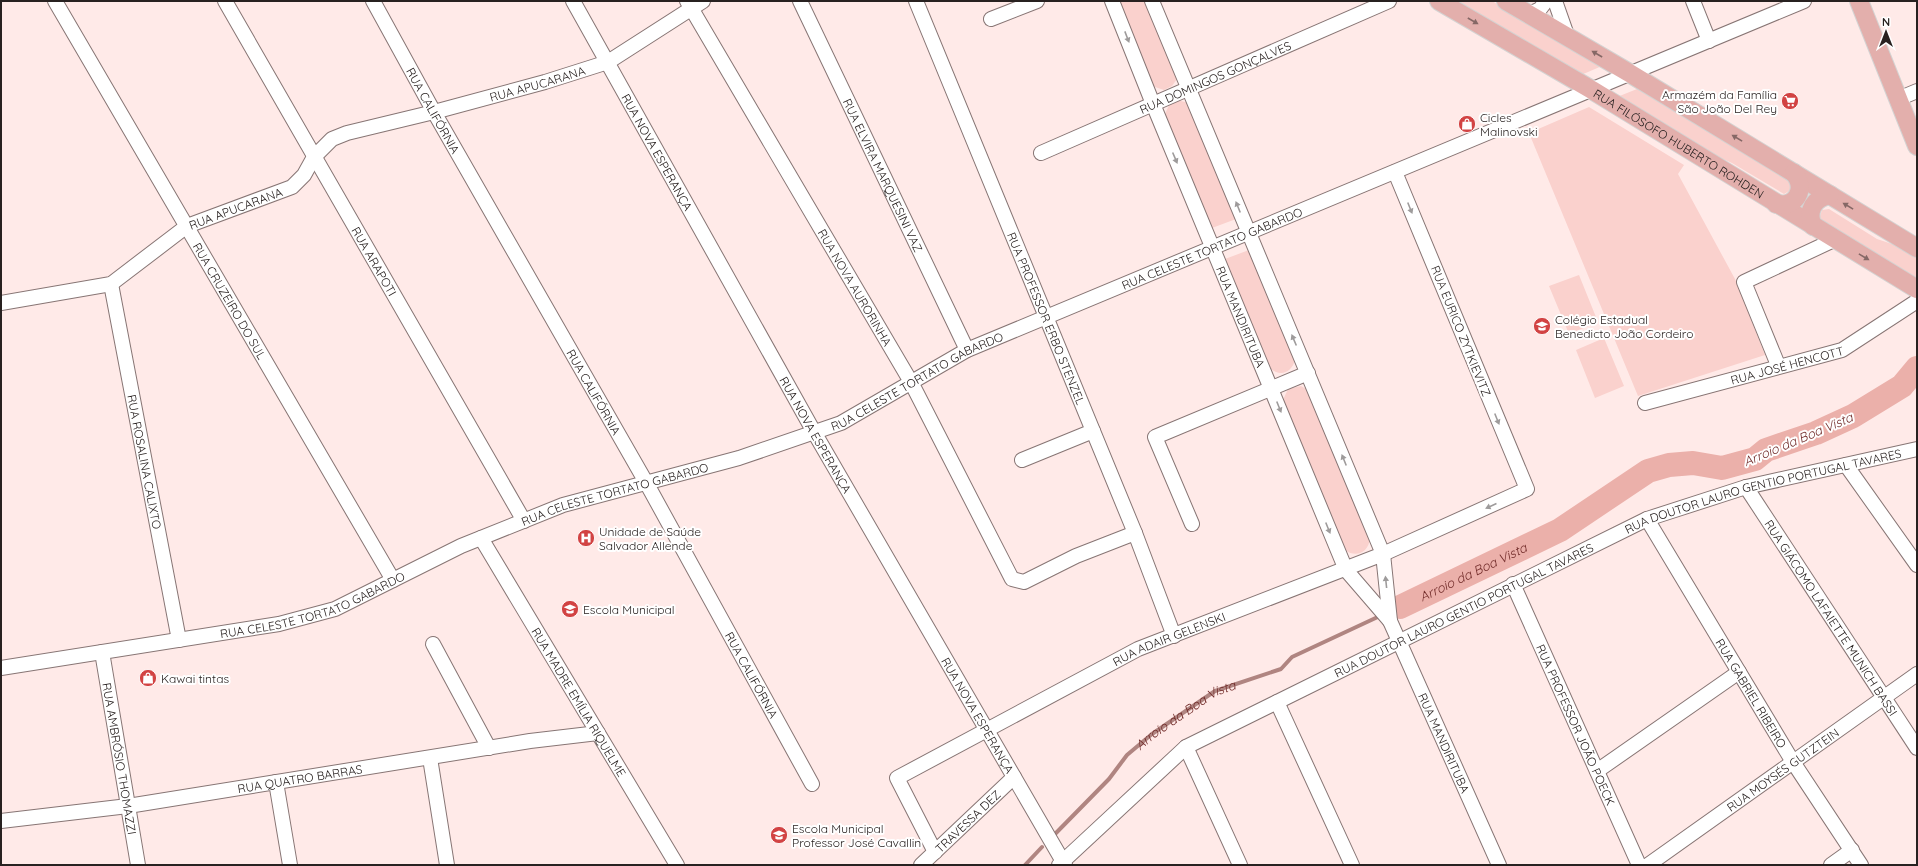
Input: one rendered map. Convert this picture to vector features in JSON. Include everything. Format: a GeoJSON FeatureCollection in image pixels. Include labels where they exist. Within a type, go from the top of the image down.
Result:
{"type":"FeatureCollection","features":[{"type":"Feature","properties":{"kind":"main road","name":"RUA FILÓSOFO HUBERTO ROHDEN"},"geometry":{"type":"LineString","coordinates":[[1439,1],[1592,90],[1917,289]]}},
{"type":"Feature","properties":{"kind":"main road"},"geometry":{"type":"LineString","coordinates":[[1506,1],[1631,74],[1917,248]]}},
{"type":"Feature","properties":{"kind":"main road"},"geometry":{"type":"LineString","coordinates":[[1859,1],[1917,146]]}},
{"type":"Feature","properties":{"kind":"main road"},"geometry":{"type":"LineString","coordinates":[[1776,204],[1787,204],[1792,202],[1799,194],[1800,183],[1794,174]]}},
{"type":"Feature","properties":{"kind":"main road"},"geometry":{"type":"LineString","coordinates":[[1813,226],[1810,216],[1813,205],[1820,198],[1830,195]]}},
{"type":"Feature","properties":{"kind":"main road"},"geometry":{"type":"LineString","coordinates":[[1896,235],[1908,237],[1917,234]]}},
{"type":"Feature","properties":{"kind":"street","name":"RUA CRUZEIRO DO SUL"},"geometry":{"type":"LineString","coordinates":[[55,1],[393,580]]}},
{"type":"Feature","properties":{"kind":"street","name":"RUA ARAPOTI"},"geometry":{"type":"LineString","coordinates":[[225,1],[524,521]]}},
{"type":"Feature","properties":{"kind":"street","name":"RUA CALIFÓRNIA"},"geometry":{"type":"LineString","coordinates":[[373,1],[434,112],[647,484],[812,784]]}},
{"type":"Feature","properties":{"kind":"street","name":"RUA NOVA ESPERANÇA"},"geometry":{"type":"LineString","coordinates":[[573,1],[814,432],[1014,777],[1062,864]]}},
{"type":"Feature","properties":{"kind":"street","name":"RUA APUCARANA"},"geometry":{"type":"LineString","coordinates":[[1,303],[111,284],[187,226],[292,187],[304,175],[314,157],[332,139],[342,135],[434,112],[608,62],[689,5],[703,1]]}},
{"type":"Feature","properties":{"kind":"street","name":"RUA ELVIRA MARQUESINI VAZ"},"geometry":{"type":"LineString","coordinates":[[800,1],[967,350]]}},
{"type":"Feature","properties":{"kind":"street","name":"RUA PROFESSOR ERBO STENZEL"},"geometry":{"type":"LineString","coordinates":[[916,1],[1135,533],[1174,636]]}},
{"type":"Feature","properties":{"kind":"street"},"geometry":{"type":"LineString","coordinates":[[992,19],[1037,1]]}},
{"type":"Feature","properties":{"kind":"street","name":"RUA MANDIRITUBA"},"geometry":{"type":"LineString","coordinates":[[1112,1],[1212,248],[1346,570],[1390,621]]}},
{"type":"Feature","properties":{"kind":"street","name":"RUA MANDIRITUBA"},"geometry":{"type":"LineString","coordinates":[[1152,1],[1383,554],[1390,621],[1398,641],[1499,865]]}},
{"type":"Feature","properties":{"kind":"street","name":"RUA DOMINGOS GONÇALVES"},"geometry":{"type":"LineString","coordinates":[[1042,152],[1389,1]]}},
{"type":"Feature","properties":{"kind":"street"},"geometry":{"type":"LineString","coordinates":[[1529,14],[1540,9],[1546,1]]}},
{"type":"Feature","properties":{"kind":"street"},"geometry":{"type":"LineString","coordinates":[[1555,1],[1568,38]]}},
{"type":"Feature","properties":{"kind":"street"},"geometry":{"type":"LineString","coordinates":[[1693,1],[1709,41]]}},
{"type":"Feature","properties":{"kind":"street","name":"RUA CELESTE TORTATO GABARDO"},"geometry":{"type":"LineString","coordinates":[[1,668],[279,624],[335,609],[481,538],[563,505],[647,484],[739,458],[841,423],[967,350],[1804,1]]}},
{"type":"Feature","properties":{"kind":"street","name":"RUA NOVA AURORINHA"},"geometry":{"type":"LineString","coordinates":[[689,5],[911,382],[1012,579],[1024,582],[1076,556],[1135,533]]}},
{"type":"Feature","properties":{"kind":"street"},"geometry":{"type":"LineString","coordinates":[[1898,99],[1917,91]]}},
{"type":"Feature","properties":{"kind":"street","name":"RUA EURICO ZYTKIEVITZ"},"geometry":{"type":"LineString","coordinates":[[1396,172],[1527,490]]}},
{"type":"Feature","properties":{"kind":"street"},"geometry":{"type":"LineString","coordinates":[[1778,366],[1744,282],[1836,240]]}},
{"type":"Feature","properties":{"kind":"street","name":"RUA ROSALINA CALIXTO"},"geometry":{"type":"LineString","coordinates":[[111,284],[179,640]]}},
{"type":"Feature","properties":{"kind":"street","name":"RUA JOSÉ HENCOTT"},"geometry":{"type":"LineString","coordinates":[[1645,403],[1842,350],[1917,301]]}},
{"type":"Feature","properties":{"kind":"street"},"geometry":{"type":"LineString","coordinates":[[1192,524],[1155,437],[1308,373]]}},
{"type":"Feature","properties":{"kind":"street"},"geometry":{"type":"LineString","coordinates":[[1022,460],[1093,431]]}},
{"type":"Feature","properties":{"kind":"street","name":"RUA DOUTOR LAURO GENTIO PORTUGAL TAVARES"},"geometry":{"type":"LineString","coordinates":[[1062,864],[1186,747],[1647,519],[1746,488],[1917,450]]}},
{"type":"Feature","properties":{"kind":"street"},"geometry":{"type":"LineString","coordinates":[[1846,465],[1917,565]]}},
{"type":"Feature","properties":{"kind":"street","name":"RUA GIÁCOMO LAFAIETTE MUNICH BASSI"},"geometry":{"type":"LineString","coordinates":[[1746,488],[1917,748]]}},
{"type":"Feature","properties":{"kind":"street","name":"RUA ADAIR GELENSKI"},"geometry":{"type":"LineString","coordinates":[[935,852],[897,778],[1138,649],[1346,570],[1527,490]]}},
{"type":"Feature","properties":{"kind":"street","name":"RUA GABRIEL RIBEIRO"},"geometry":{"type":"LineString","coordinates":[[1647,519],[1793,762],[1861,865]]}},
{"type":"Feature","properties":{"kind":"street","name":"RUA MADRE EMÍLIA RIQUELME"},"geometry":{"type":"LineString","coordinates":[[481,538],[677,865]]}},
{"type":"Feature","properties":{"kind":"street","name":"RUA PROFESSOR JOÃO POECK"},"geometry":{"type":"LineString","coordinates":[[1513,584],[1639,865]]}},
{"type":"Feature","properties":{"kind":"street"},"geometry":{"type":"LineString","coordinates":[[432,644],[489,748]]}},
{"type":"Feature","properties":{"kind":"street","name":"RUA AMBRÓSIO THOMAZZI"},"geometry":{"type":"LineString","coordinates":[[102,652],[138,865]]}},
{"type":"Feature","properties":{"kind":"street"},"geometry":{"type":"LineString","coordinates":[[1597,771],[1739,672]]}},
{"type":"Feature","properties":{"kind":"street","name":"RUA MOYSÉS GUTZTEIN"},"geometry":{"type":"LineString","coordinates":[[1648,865],[1917,674]]}},
{"type":"Feature","properties":{"kind":"street"},"geometry":{"type":"LineString","coordinates":[[1277,702],[1352,865]]}},
{"type":"Feature","properties":{"kind":"street","name":"RUA QUATRO BARRAS"},"geometry":{"type":"LineString","coordinates":[[1,821],[128,806],[598,732]]}},
{"type":"Feature","properties":{"kind":"street"},"geometry":{"type":"LineString","coordinates":[[1186,747],[1240,865]]}},
{"type":"Feature","properties":{"kind":"street"},"geometry":{"type":"LineString","coordinates":[[430,758],[448,865]]}},
{"type":"Feature","properties":{"kind":"street","name":"TRAVESSA DEZ"},"geometry":{"type":"LineString","coordinates":[[921,865],[1014,777]]}},
{"type":"Feature","properties":{"kind":"street"},"geometry":{"type":"LineString","coordinates":[[276,782],[290,865]]}},
{"type":"Feature","properties":{"kind":"street"},"geometry":{"type":"LineString","coordinates":[[1831,865],[1852,850]]}},
{"type":"Feature","properties":{"kind":"shaded area"},"geometry":{"type":"Polygon","coordinates":[[[1117,1],[1145,1],[1177,79],[1172,86],[1164,90],[1152,86],[1117,1]]]}},
{"type":"Feature","properties":{"kind":"shaded area"},"geometry":{"type":"Polygon","coordinates":[[[1456,1],[1492,1],[1602,66],[1581,75],[1456,1]]]}},
{"type":"Feature","properties":{"kind":"shaded area"},"geometry":{"type":"Polygon","coordinates":[[[1637,89],[1791,182],[1791,190],[1784,194],[1732,163],[1704,151],[1617,97],[1637,89]]]}},
{"type":"Feature","properties":{"kind":"shaded area"},"geometry":{"type":"Polygon","coordinates":[[[1177,100],[1189,103],[1236,219],[1212,228],[1165,114],[1169,105],[1177,100]]]}},
{"type":"Feature","properties":{"kind":"shaded area"},"geometry":{"type":"Polygon","coordinates":[[[1589,107],[1684,165],[1678,174],[1735,279],[1765,355],[1638,396],[1529,133],[1589,107]]]}},
{"type":"Feature","properties":{"kind":"shaded area"},"geometry":{"type":"Polygon","coordinates":[[[1829,209],[1877,239],[1901,247],[1917,257],[1917,280],[1819,219],[1822,210],[1829,209]]]}},
{"type":"Feature","properties":{"kind":"shaded area"},"geometry":{"type":"Polygon","coordinates":[[[1249,250],[1295,360],[1291,368],[1286,372],[1279,373],[1271,369],[1225,259],[1249,250]]]}},
{"type":"Feature","properties":{"kind":"shaded area"},"geometry":{"type":"Polygon","coordinates":[[[1579,275],[1598,322],[1569,334],[1549,286],[1579,275]]]}},
{"type":"Feature","properties":{"kind":"shaded area"},"geometry":{"type":"Polygon","coordinates":[[[1604,338],[1624,386],[1595,398],[1576,350],[1604,338]]]}},
{"type":"Feature","properties":{"kind":"shaded area"},"geometry":{"type":"Polygon","coordinates":[[[1301,386],[1308,390],[1370,539],[1367,548],[1361,553],[1353,554],[1345,550],[1283,400],[1288,389],[1301,386]]]}},
{"type":"Feature","properties":{"kind":"waterway","name":"Arroio da Boa Vista"},"geometry":{"type":"LineString","coordinates":[[1400,607],[1560,530],[1648,471],[1669,465],[1693,463],[1722,468],[1755,459],[1766,450],[1816,433],[1853,416],[1902,386],[1917,368]]}},
{"type":"Feature","properties":{"kind":"waterway","name":"Arroio da Boa Vista"},"geometry":{"type":"LineString","coordinates":[[1392,611],[1400,607]]}},
{"type":"Feature","properties":{"kind":"waterway","name":"Arroio da Boa Vista"},"geometry":{"type":"LineString","coordinates":[[1056,833],[1109,779],[1127,755],[1152,734],[1215,691],[1281,669],[1292,657],[1382,615]]}},
{"type":"Feature","properties":{"kind":"waterway","name":"Arroio da Boa Vista"},"geometry":{"type":"LineString","coordinates":[[1025,865],[1042,847]]}},
{"type":"Feature","properties":{"kind":"place","name":"Armazém da Família São João Del Rey"},"geometry":{"type":"Point","coordinates":[1790,101]}},
{"type":"Feature","properties":{"kind":"place","name":"Cicles Malinovski"},"geometry":{"type":"Point","coordinates":[1467,124]}},
{"type":"Feature","properties":{"kind":"place","name":"Colégio Estadual Benedicto João Cordeiro"},"geometry":{"type":"Point","coordinates":[1542,326]}},
{"type":"Feature","properties":{"kind":"place","name":"Unidade de Saúde Salvador Allende"},"geometry":{"type":"Point","coordinates":[586,538]}},
{"type":"Feature","properties":{"kind":"place","name":"Escola Municipal"},"geometry":{"type":"Point","coordinates":[570,609]}},
{"type":"Feature","properties":{"kind":"place","name":"Kawai tintas"},"geometry":{"type":"Point","coordinates":[148,678]}},
{"type":"Feature","properties":{"kind":"place","name":"Escola Municipal Professor José Cavallin"},"geometry":{"type":"Point","coordinates":[779,835]}}]}
